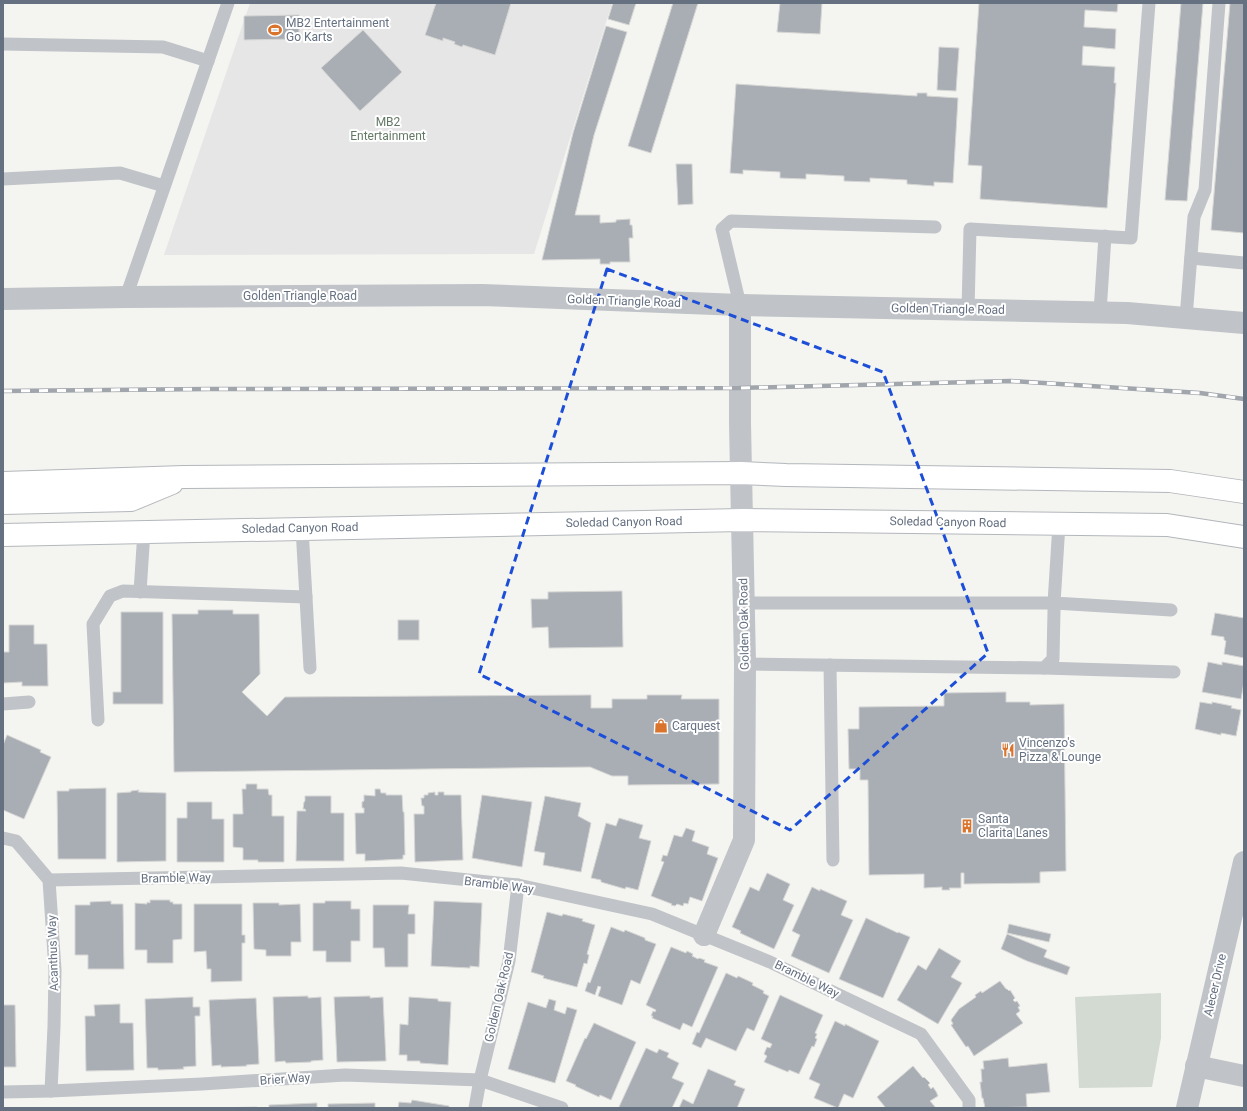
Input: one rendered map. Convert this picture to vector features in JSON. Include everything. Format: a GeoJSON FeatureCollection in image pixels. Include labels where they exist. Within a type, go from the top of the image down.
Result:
{"type":"FeatureCollection","features":[{"type":"Feature","properties":{"kind":"main road"},"geometry":{"type":"LineString","coordinates":[[3,483],[184,478],[741,473],[1170,482],[1244,492]]}},
{"type":"Feature","properties":{"kind":"main road"},"geometry":{"type":"LineString","coordinates":[[3,502],[131,500],[184,478]]}},
{"type":"Feature","properties":{"kind":"main road","name":"Soledad Canyon Road"},"geometry":{"type":"LineString","coordinates":[[3,535],[742,520],[1167,525],[1244,537]]}},
{"type":"Feature","properties":{"kind":"street","name":"Golden Triangle Road"},"geometry":{"type":"LineString","coordinates":[[3,299],[482,295],[740,305],[1100,312],[1244,323]]}},
{"type":"Feature","properties":{"kind":"street","name":"Golden Oak Road"},"geometry":{"type":"LineString","coordinates":[[704,935],[744,840],[745,664],[739,388],[740,305]]}},
{"type":"Feature","properties":{"kind":"street","name":"Alecer Drive"},"geometry":{"type":"LineString","coordinates":[[1187,1108],[1244,862]]}},
{"type":"Feature","properties":{"kind":"street"},"geometry":{"type":"LineString","coordinates":[[1196,1066],[1244,1076]]}},
{"type":"Feature","properties":{"kind":"lane"},"geometry":{"type":"LineString","coordinates":[[126,297],[228,3]]}},
{"type":"Feature","properties":{"kind":"lane"},"geometry":{"type":"LineString","coordinates":[[968,310],[970,229],[1131,238],[1149,3]]}},
{"type":"Feature","properties":{"kind":"lane"},"geometry":{"type":"LineString","coordinates":[[1186,318],[1194,217],[1205,190],[1219,3]]}},
{"type":"Feature","properties":{"kind":"lane"},"geometry":{"type":"LineString","coordinates":[[3,44],[162,46],[208,61]]}},
{"type":"Feature","properties":{"kind":"lane"},"geometry":{"type":"LineString","coordinates":[[3,179],[120,173],[164,186]]}},
{"type":"Feature","properties":{"kind":"lane"},"geometry":{"type":"LineString","coordinates":[[740,305],[722,229],[731,221],[935,227]]}},
{"type":"Feature","properties":{"kind":"lane"},"geometry":{"type":"LineString","coordinates":[[1100,312],[1105,236]]}},
{"type":"Feature","properties":{"kind":"lane"},"geometry":{"type":"LineString","coordinates":[[1191,258],[1244,263]]}},
{"type":"Feature","properties":{"kind":"lane"},"geometry":{"type":"LineString","coordinates":[[1044,668],[1053,659],[1054,603],[1059,524]]}},
{"type":"Feature","properties":{"kind":"lane"},"geometry":{"type":"LineString","coordinates":[[302,528],[310,668]]}},
{"type":"Feature","properties":{"kind":"lane"},"geometry":{"type":"LineString","coordinates":[[140,592],[144,531]]}},
{"type":"Feature","properties":{"kind":"lane"},"geometry":{"type":"LineString","coordinates":[[98,720],[93,624],[110,596],[123,591],[306,597]]}},
{"type":"Feature","properties":{"kind":"lane"},"geometry":{"type":"LineString","coordinates":[[744,602],[1054,603],[1171,610]]}},
{"type":"Feature","properties":{"kind":"lane"},"geometry":{"type":"LineString","coordinates":[[745,664],[1044,668],[1174,672]]}},
{"type":"Feature","properties":{"kind":"lane"},"geometry":{"type":"LineString","coordinates":[[830,665],[833,860]]}},
{"type":"Feature","properties":{"kind":"lane"},"geometry":{"type":"LineString","coordinates":[[3,704],[29,702]]}},
{"type":"Feature","properties":{"kind":"lane"},"geometry":{"type":"LineString","coordinates":[[3,838],[16,841],[49,880]]}},
{"type":"Feature","properties":{"kind":"lane","name":"Bramble Way"},"geometry":{"type":"LineString","coordinates":[[49,880],[400,873],[518,885],[652,914],[770,962],[921,1034],[968,1100],[969,1108]]}},
{"type":"Feature","properties":{"kind":"lane","name":"Acanthus Way"},"geometry":{"type":"LineString","coordinates":[[49,880],[55,970],[51,1091]]}},
{"type":"Feature","properties":{"kind":"lane","name":"Golden Oak Road"},"geometry":{"type":"LineString","coordinates":[[475,1108],[480,1080],[509,961],[518,885]]}},
{"type":"Feature","properties":{"kind":"lane","name":"Brier Way"},"geometry":{"type":"LineString","coordinates":[[3,1092],[202,1084],[345,1075],[480,1080],[562,1108]]}},
{"type":"Feature","properties":{"kind":"highlighted area"},"geometry":{"type":"Polygon","coordinates":[[[607,269],[883,372],[988,653],[790,830],[479,674],[607,269]]]}},
{"type":"Feature","properties":{"kind":"shaded area","name":"MB2 Entertainment"},"geometry":{"type":"Polygon","coordinates":[[[250,3],[612,3],[534,254],[164,255],[250,3]]]}},
{"type":"Feature","properties":{"kind":"shaded area"},"geometry":{"type":"Polygon","coordinates":[[[1161,993],[1161,1038],[1152,1087],[1079,1088],[1075,997],[1161,993]]]}},
{"type":"Feature","properties":{"kind":"building"},"geometry":{"type":"Polygon","coordinates":[[[436,3],[511,3],[495,55],[463,45],[462,47],[454,44],[455,42],[443,38],[443,41],[425,35],[436,3]]]}},
{"type":"Feature","properties":{"kind":"building"},"geometry":{"type":"Polygon","coordinates":[[[613,3],[636,3],[629,25],[608,19],[613,3]]]}},
{"type":"Feature","properties":{"kind":"building"},"geometry":{"type":"Polygon","coordinates":[[[673,3],[698,3],[651,153],[628,146],[673,3]]]}},
{"type":"Feature","properties":{"kind":"building"},"geometry":{"type":"Polygon","coordinates":[[[780,3],[822,3],[820,34],[777,32],[780,3]]]}},
{"type":"Feature","properties":{"kind":"building"},"geometry":{"type":"Polygon","coordinates":[[[979,3],[1118,3],[1117,12],[1085,10],[1084,27],[1116,29],[1115,49],[1083,46],[1082,65],[1115,67],[1114,83],[1116,83],[1107,208],[980,199],[982,166],[968,165],[979,3]]]}},
{"type":"Feature","properties":{"kind":"building"},"geometry":{"type":"Polygon","coordinates":[[[1181,3],[1203,3],[1187,201],[1165,200],[1181,3]]]}},
{"type":"Feature","properties":{"kind":"building"},"geometry":{"type":"Polygon","coordinates":[[[1230,3],[1244,3],[1244,233],[1211,230],[1230,3]]]}},
{"type":"Feature","properties":{"kind":"building"},"geometry":{"type":"Polygon","coordinates":[[[299,15],[299,39],[244,40],[244,16],[299,15]]]}},
{"type":"Feature","properties":{"kind":"building"},"geometry":{"type":"Polygon","coordinates":[[[606,26],[627,32],[594,135],[575,215],[600,215],[600,223],[630,219],[633,238],[629,238],[630,262],[610,262],[610,264],[600,264],[600,259],[542,260],[573,133],[606,26]]]}},
{"type":"Feature","properties":{"kind":"building"},"geometry":{"type":"Polygon","coordinates":[[[363,30],[402,72],[360,111],[321,68],[363,30]]]}},
{"type":"Feature","properties":{"kind":"building"},"geometry":{"type":"Polygon","coordinates":[[[939,47],[959,48],[956,91],[937,90],[939,47]]]}},
{"type":"Feature","properties":{"kind":"building"},"geometry":{"type":"Polygon","coordinates":[[[736,84],[917,96],[917,93],[927,93],[927,96],[958,98],[953,183],[934,182],[934,186],[907,184],[907,180],[870,178],[870,182],[844,181],[844,176],[806,174],[806,179],[780,178],[780,172],[743,170],[743,174],[730,173],[736,84]]]}},
{"type":"Feature","properties":{"kind":"building"},"geometry":{"type":"Polygon","coordinates":[[[676,164],[692,164],[693,204],[678,205],[676,164]]]}},
{"type":"Feature","properties":{"kind":"building"},"geometry":{"type":"Polygon","coordinates":[[[622,591],[623,647],[549,648],[548,627],[532,628],[531,599],[548,599],[548,592],[622,591]]]}},
{"type":"Feature","properties":{"kind":"building"},"geometry":{"type":"Polygon","coordinates":[[[198,610],[233,610],[233,614],[259,614],[260,674],[242,692],[267,716],[285,697],[591,695],[591,708],[612,708],[612,699],[647,699],[647,695],[682,695],[681,699],[719,699],[719,784],[628,785],[628,776],[612,776],[590,767],[174,772],[172,614],[198,614],[198,610]]]}},
{"type":"Feature","properties":{"kind":"building"},"geometry":{"type":"Polygon","coordinates":[[[121,612],[163,612],[163,704],[113,704],[113,692],[121,692],[121,612]]]}},
{"type":"Feature","properties":{"kind":"building"},"geometry":{"type":"Polygon","coordinates":[[[1215,613],[1244,618],[1244,658],[1224,654],[1226,641],[1224,640],[1224,637],[1211,635],[1215,613]]]}},
{"type":"Feature","properties":{"kind":"building"},"geometry":{"type":"Polygon","coordinates":[[[398,620],[419,620],[419,640],[398,640],[398,620]]]}},
{"type":"Feature","properties":{"kind":"building"},"geometry":{"type":"Polygon","coordinates":[[[9,625],[34,625],[34,644],[47,644],[48,686],[22,686],[22,682],[3,683],[3,652],[9,652],[9,625]]]}},
{"type":"Feature","properties":{"kind":"building"},"geometry":{"type":"Polygon","coordinates":[[[1208,662],[1222,665],[1222,662],[1244,666],[1244,682],[1241,699],[1202,692],[1208,662]]]}},
{"type":"Feature","properties":{"kind":"building","name":"Santa Clarita Lanes"},"geometry":{"type":"Polygon","coordinates":[[[1006,692],[1006,702],[1030,702],[1030,705],[1064,704],[1066,871],[1040,872],[1040,883],[964,884],[964,873],[961,873],[961,888],[949,888],[950,890],[942,890],[942,887],[924,888],[924,874],[869,875],[868,780],[860,780],[860,769],[849,769],[848,729],[859,729],[859,707],[944,706],[944,693],[1006,692]]]}},
{"type":"Feature","properties":{"kind":"building"},"geometry":{"type":"Polygon","coordinates":[[[1200,702],[1212,704],[1212,702],[1232,706],[1231,708],[1241,710],[1236,736],[1221,733],[1221,735],[1195,729],[1200,702]]]}},
{"type":"Feature","properties":{"kind":"building"},"geometry":{"type":"Polygon","coordinates":[[[7,735],[41,750],[40,752],[51,757],[24,819],[3,810],[3,745],[7,735]]]}},
{"type":"Feature","properties":{"kind":"building"},"geometry":{"type":"Polygon","coordinates":[[[246,784],[257,784],[257,789],[268,789],[269,795],[272,795],[272,816],[284,816],[284,862],[258,862],[258,860],[243,860],[243,848],[233,847],[233,814],[243,814],[242,789],[246,789],[246,784]]]}},
{"type":"Feature","properties":{"kind":"building"},"geometry":{"type":"Polygon","coordinates":[[[106,788],[106,859],[58,859],[57,791],[69,791],[69,789],[106,788]]]}},
{"type":"Feature","properties":{"kind":"building"},"geometry":{"type":"Polygon","coordinates":[[[375,789],[380,789],[381,793],[386,793],[386,795],[402,795],[405,855],[403,855],[403,859],[365,861],[365,854],[356,854],[355,813],[364,813],[362,802],[364,801],[364,795],[375,796],[375,789]]]}},
{"type":"Feature","properties":{"kind":"building"},"geometry":{"type":"Polygon","coordinates":[[[139,790],[138,792],[166,793],[166,861],[117,862],[117,793],[139,790]]]}},
{"type":"Feature","properties":{"kind":"building"},"geometry":{"type":"Polygon","coordinates":[[[435,792],[435,795],[438,795],[438,792],[444,792],[444,795],[461,795],[463,860],[415,862],[414,814],[424,814],[424,806],[422,806],[421,798],[424,798],[424,795],[428,795],[428,793],[435,792]]]}},
{"type":"Feature","properties":{"kind":"building"},"geometry":{"type":"Polygon","coordinates":[[[482,795],[532,802],[522,867],[472,858],[482,795]]]}},
{"type":"Feature","properties":{"kind":"building"},"geometry":{"type":"Polygon","coordinates":[[[305,796],[331,796],[331,813],[344,813],[344,861],[296,861],[297,811],[306,811],[303,809],[305,796]]]}},
{"type":"Feature","properties":{"kind":"building"},"geometry":{"type":"Polygon","coordinates":[[[545,796],[581,803],[578,816],[591,823],[581,872],[543,865],[545,853],[534,851],[545,796]]]}},
{"type":"Feature","properties":{"kind":"building"},"geometry":{"type":"Polygon","coordinates":[[[187,802],[212,802],[212,819],[224,819],[224,862],[177,862],[177,818],[187,818],[187,802]]]}},
{"type":"Feature","properties":{"kind":"building"},"geometry":{"type":"Polygon","coordinates":[[[619,818],[643,825],[639,838],[651,841],[638,890],[626,887],[625,889],[591,878],[606,823],[616,826],[619,818]]]}},
{"type":"Feature","properties":{"kind":"building"},"geometry":{"type":"Polygon","coordinates":[[[686,828],[695,831],[692,841],[709,847],[707,854],[718,858],[702,901],[690,897],[688,904],[684,903],[683,906],[677,904],[675,906],[651,896],[664,862],[661,861],[663,855],[667,856],[674,835],[682,837],[686,828]]]}},
{"type":"Feature","properties":{"kind":"building"},"geometry":{"type":"Polygon","coordinates":[[[767,873],[790,884],[783,900],[794,905],[774,949],[740,933],[741,931],[732,927],[750,887],[759,891],[767,873]]]}},
{"type":"Feature","properties":{"kind":"building"},"geometry":{"type":"Polygon","coordinates":[[[812,887],[847,901],[841,915],[853,920],[829,973],[791,956],[800,935],[792,931],[812,887]]]}},
{"type":"Feature","properties":{"kind":"building"},"geometry":{"type":"Polygon","coordinates":[[[150,900],[170,900],[173,904],[182,904],[182,939],[173,940],[173,963],[147,963],[147,950],[135,950],[135,903],[147,904],[147,902],[150,903],[150,900]]]}},
{"type":"Feature","properties":{"kind":"building"},"geometry":{"type":"Polygon","coordinates":[[[111,901],[111,904],[123,904],[124,969],[88,969],[88,955],[75,955],[75,905],[90,905],[90,902],[111,901]]]}},
{"type":"Feature","properties":{"kind":"building"},"geometry":{"type":"Polygon","coordinates":[[[325,901],[351,901],[351,909],[360,909],[360,941],[351,941],[351,962],[326,962],[326,951],[313,951],[313,903],[325,903],[325,901]]]}},
{"type":"Feature","properties":{"kind":"building"},"geometry":{"type":"Polygon","coordinates":[[[434,901],[482,903],[479,967],[431,966],[434,901]]]}},
{"type":"Feature","properties":{"kind":"building"},"geometry":{"type":"Polygon","coordinates":[[[253,903],[279,903],[279,905],[300,904],[301,942],[291,942],[291,956],[266,956],[266,950],[254,949],[253,903]]]}},
{"type":"Feature","properties":{"kind":"building"},"geometry":{"type":"Polygon","coordinates":[[[194,904],[242,904],[242,935],[245,935],[245,943],[242,943],[242,981],[211,982],[211,969],[207,969],[206,951],[194,952],[194,904]]]}},
{"type":"Feature","properties":{"kind":"building"},"geometry":{"type":"Polygon","coordinates":[[[373,905],[409,905],[408,914],[415,914],[415,934],[408,934],[408,967],[385,967],[384,948],[373,948],[373,905]]]}},
{"type":"Feature","properties":{"kind":"building"},"geometry":{"type":"Polygon","coordinates":[[[547,912],[583,919],[582,921],[595,925],[587,954],[589,955],[587,964],[584,963],[577,987],[543,978],[544,976],[531,972],[547,912]]]}},
{"type":"Feature","properties":{"kind":"building"},"geometry":{"type":"Polygon","coordinates":[[[866,918],[910,937],[883,998],[839,979],[866,918]]]}},
{"type":"Feature","properties":{"kind":"building"},"geometry":{"type":"Polygon","coordinates":[[[1009,924],[1051,934],[1049,942],[1007,933],[1009,924]]]}},
{"type":"Feature","properties":{"kind":"building"},"geometry":{"type":"Polygon","coordinates":[[[611,927],[624,932],[625,930],[656,944],[640,984],[631,980],[622,1005],[598,996],[601,987],[598,986],[595,995],[585,991],[588,982],[590,983],[611,927]]]}},
{"type":"Feature","properties":{"kind":"building"},"geometry":{"type":"Polygon","coordinates":[[[1007,934],[1047,950],[1044,957],[1070,967],[1067,975],[1027,961],[1001,949],[1007,934]]]}},
{"type":"Feature","properties":{"kind":"building"},"geometry":{"type":"Polygon","coordinates":[[[671,947],[686,953],[687,951],[693,954],[692,956],[705,960],[704,962],[718,967],[692,1027],[683,1023],[680,1030],[652,1018],[653,1016],[651,1016],[653,1011],[655,1012],[656,1010],[646,1005],[671,947]]]}},
{"type":"Feature","properties":{"kind":"building"},"geometry":{"type":"Polygon","coordinates":[[[939,948],[961,961],[951,977],[962,983],[938,1024],[897,1000],[918,965],[926,970],[939,948]]]}},
{"type":"Feature","properties":{"kind":"building"},"geometry":{"type":"Polygon","coordinates":[[[726,973],[737,978],[738,976],[753,983],[752,985],[764,991],[763,993],[769,996],[754,1031],[747,1028],[736,1051],[706,1038],[701,1048],[692,1044],[697,1032],[699,1033],[726,973]]]}},
{"type":"Feature","properties":{"kind":"building"},"geometry":{"type":"Polygon","coordinates":[[[1000,981],[1006,989],[1009,991],[1010,990],[1015,998],[1013,1000],[1015,1002],[1017,1001],[1020,1006],[1018,1007],[1020,1011],[1016,1014],[1023,1023],[974,1056],[951,1025],[953,1024],[951,1020],[959,1009],[976,997],[975,995],[981,991],[982,993],[1000,981]]]}},
{"type":"Feature","properties":{"kind":"building"},"geometry":{"type":"Polygon","coordinates":[[[780,995],[823,1015],[815,1033],[817,1034],[815,1038],[817,1039],[814,1047],[812,1046],[799,1074],[789,1070],[788,1072],[764,1062],[767,1056],[764,1054],[767,1047],[770,1048],[772,1044],[761,1039],[780,995]]]}},
{"type":"Feature","properties":{"kind":"building"},"geometry":{"type":"Polygon","coordinates":[[[308,996],[308,998],[321,997],[323,1060],[311,1062],[275,1062],[273,997],[308,996]]]}},
{"type":"Feature","properties":{"kind":"building"},"geometry":{"type":"Polygon","coordinates":[[[370,996],[370,998],[383,997],[386,1061],[337,1062],[334,997],[370,996]]]}},
{"type":"Feature","properties":{"kind":"building"},"geometry":{"type":"Polygon","coordinates":[[[193,997],[193,1007],[200,1007],[200,1016],[195,1016],[196,1066],[183,1067],[184,1069],[158,1070],[158,1068],[147,1068],[145,999],[193,997]]]}},
{"type":"Feature","properties":{"kind":"building"},"geometry":{"type":"Polygon","coordinates":[[[409,997],[438,999],[438,1001],[451,1002],[448,1065],[420,1063],[420,1061],[407,1061],[407,1055],[399,1055],[400,1024],[408,1025],[409,997]]]}},
{"type":"Feature","properties":{"kind":"building"},"geometry":{"type":"Polygon","coordinates":[[[256,998],[259,1064],[246,1065],[247,1066],[212,1066],[209,1000],[256,998]]]}},
{"type":"Feature","properties":{"kind":"building"},"geometry":{"type":"Polygon","coordinates":[[[549,999],[556,1001],[554,1010],[565,1014],[567,1007],[577,1010],[555,1083],[508,1069],[528,1002],[546,1008],[549,999]]]}},
{"type":"Feature","properties":{"kind":"building"},"geometry":{"type":"Polygon","coordinates":[[[120,1004],[120,1023],[133,1023],[134,1070],[86,1071],[85,1016],[95,1016],[94,1005],[120,1004]]]}},
{"type":"Feature","properties":{"kind":"building"},"geometry":{"type":"Polygon","coordinates":[[[3,1005],[15,1005],[16,1067],[3,1067],[3,1005]]]}},
{"type":"Feature","properties":{"kind":"building"},"geometry":{"type":"Polygon","coordinates":[[[835,1021],[845,1026],[845,1024],[879,1041],[853,1098],[844,1094],[838,1108],[814,1098],[820,1084],[809,1079],[835,1021]]]}},
{"type":"Feature","properties":{"kind":"building"},"geometry":{"type":"Polygon","coordinates":[[[594,1023],[636,1042],[611,1100],[600,1095],[599,1097],[566,1081],[585,1038],[586,1039],[594,1023]]]}},
{"type":"Feature","properties":{"kind":"building"},"geometry":{"type":"Polygon","coordinates":[[[646,1048],[657,1053],[659,1049],[669,1053],[667,1057],[679,1063],[672,1078],[684,1083],[672,1108],[619,1107],[646,1048]]]}},
{"type":"Feature","properties":{"kind":"building"},"geometry":{"type":"Polygon","coordinates":[[[1008,1058],[1009,1067],[1047,1063],[1050,1092],[1026,1094],[1027,1107],[985,1108],[980,1082],[982,1082],[981,1069],[984,1069],[983,1061],[1008,1058]]]}},
{"type":"Feature","properties":{"kind":"building"},"geometry":{"type":"Polygon","coordinates":[[[913,1066],[923,1078],[924,1077],[930,1083],[928,1085],[931,1089],[933,1087],[937,1093],[938,1096],[930,1101],[936,1108],[883,1108],[885,1107],[877,1097],[913,1066]]]}},
{"type":"Feature","properties":{"kind":"building"},"geometry":{"type":"Polygon","coordinates":[[[708,1069],[736,1081],[734,1085],[745,1089],[737,1108],[679,1108],[683,1099],[693,1104],[708,1069]]]}},
{"type":"Feature","properties":{"kind":"building"},"geometry":{"type":"Polygon","coordinates":[[[412,1100],[449,1106],[449,1108],[398,1108],[399,1102],[411,1103],[412,1100]]]}},
{"type":"Feature","properties":{"kind":"building"},"geometry":{"type":"Polygon","coordinates":[[[317,1103],[317,1108],[269,1108],[269,1105],[317,1103]]]}},
{"type":"Feature","properties":{"kind":"building"},"geometry":{"type":"Polygon","coordinates":[[[375,1103],[375,1108],[328,1108],[328,1104],[375,1103]]]}},
{"type":"Feature","properties":{"kind":"building"},"geometry":{"type":"Polygon","coordinates":[[[257,1107],[257,1108],[212,1108],[257,1107]]]}},
{"type":"Feature","properties":{"kind":"railway"},"geometry":{"type":"LineString","coordinates":[[3,391],[739,388],[1011,381],[1200,393],[1244,399]]}},
{"type":"Feature","properties":{"kind":"place","name":"MB2 Entertainment Go Karts"},"geometry":{"type":"Point","coordinates":[275,30]}},
{"type":"Feature","properties":{"kind":"place","name":"Carquest"},"geometry":{"type":"Point","coordinates":[661,726]}},
{"type":"Feature","properties":{"kind":"place","name":"Vincenzo's Pizza & Lounge"},"geometry":{"type":"Point","coordinates":[1008,750]}},
{"type":"Feature","properties":{"kind":"place","name":"Santa Clarita Lanes"},"geometry":{"type":"Point","coordinates":[967,826]}}]}
